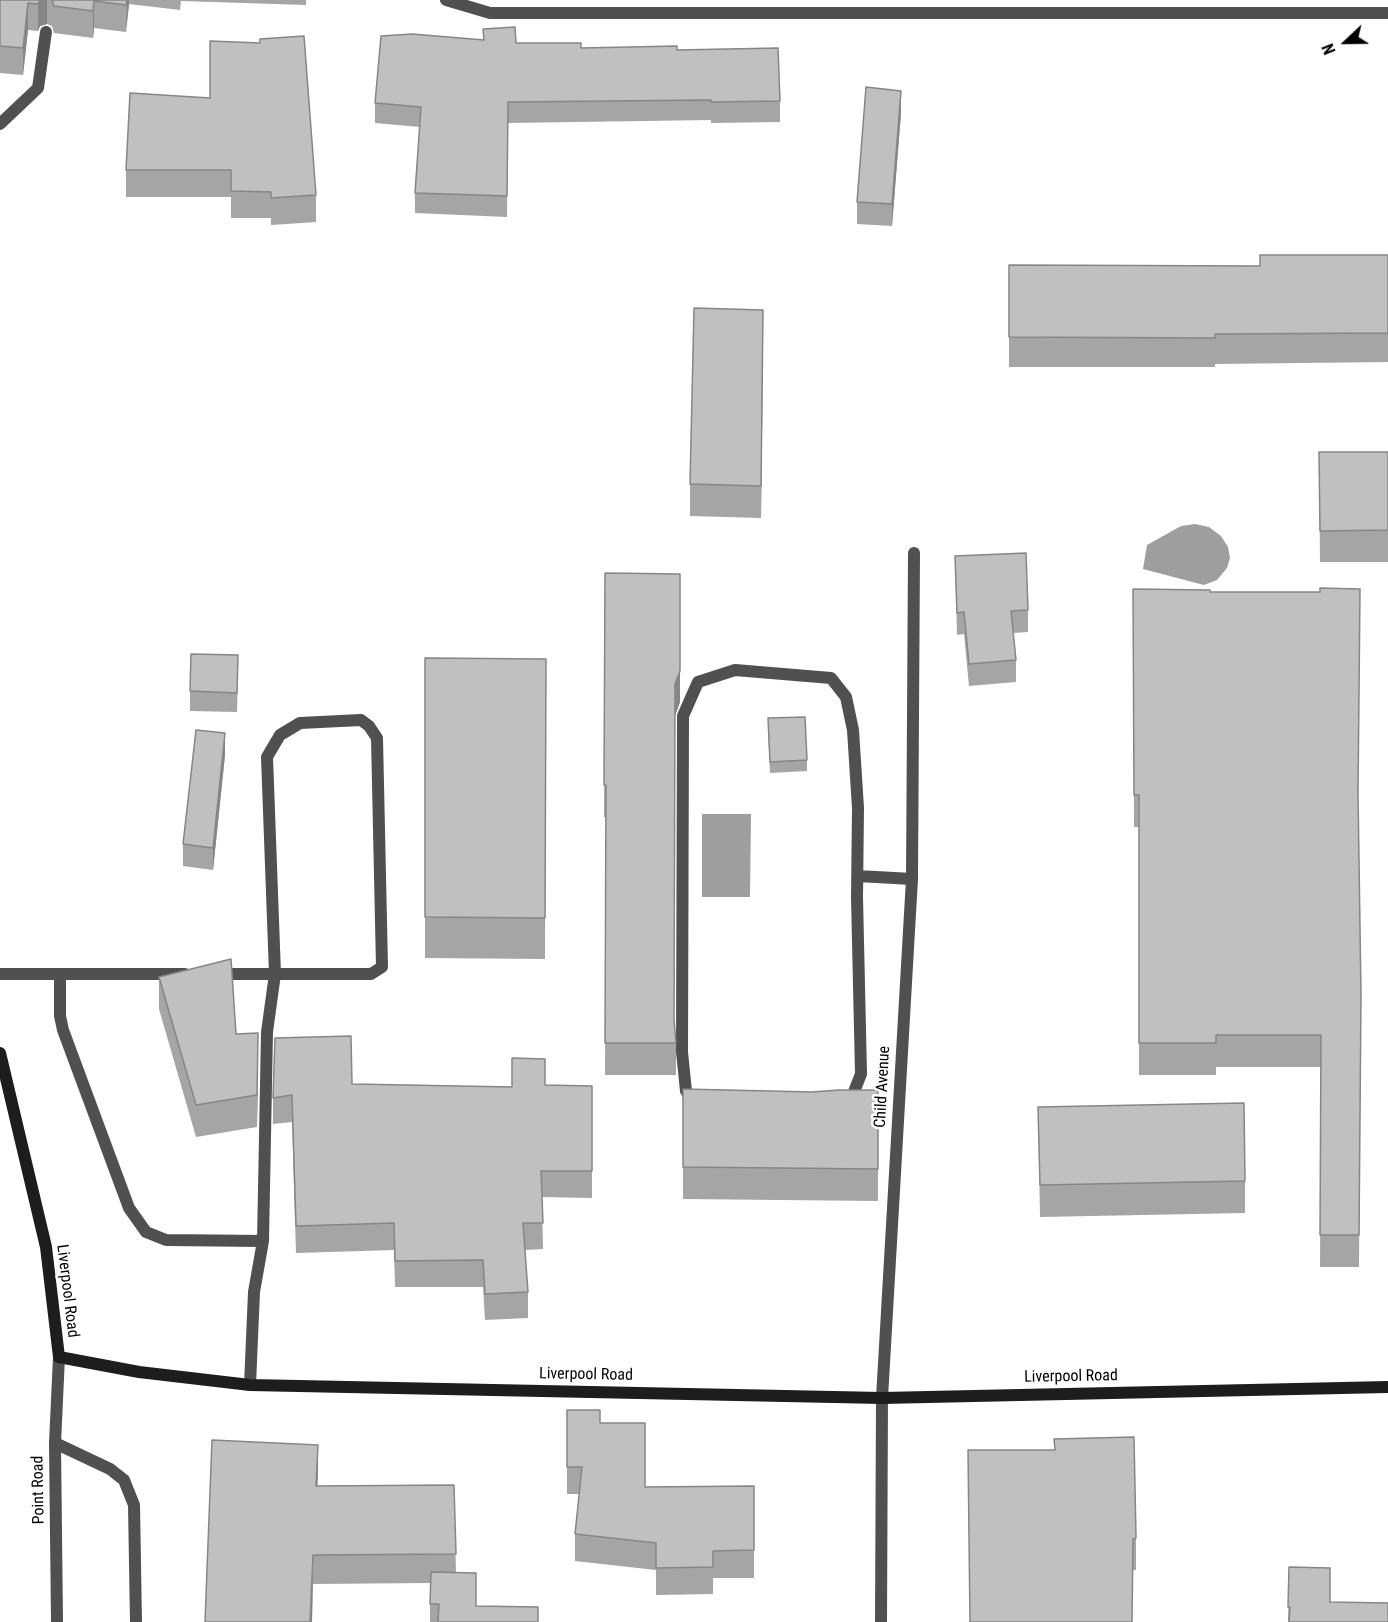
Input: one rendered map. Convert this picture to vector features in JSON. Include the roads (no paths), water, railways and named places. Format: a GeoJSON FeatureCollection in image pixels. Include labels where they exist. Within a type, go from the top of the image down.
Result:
{"type":"FeatureCollection","features":[{"type":"Feature","properties":{"kind":"main road","name":"Liverpool Road"},"geometry":{"type":"LineString","coordinates":[[0,1053],[46,1246],[59,1357],[139,1372],[250,1385],[882,1398],[1388,1387]]}},
{"type":"Feature","properties":{"kind":"main road","name":"Liverpool Road"},"geometry":{"type":"LineString","coordinates":[[0,1077],[10,1088]]}},
{"type":"Feature","properties":{"kind":"street"},"geometry":{"type":"LineString","coordinates":[[446,0],[490,13],[1388,13]]}},
{"type":"Feature","properties":{"kind":"street"},"geometry":{"type":"LineString","coordinates":[[0,124],[38,88],[46,32]]}},
{"type":"Feature","properties":{"kind":"street","name":"Child Avenue"},"geometry":{"type":"LineString","coordinates":[[881,1622],[882,1398],[912,879],[914,554]]}},
{"type":"Feature","properties":{"kind":"street"},"geometry":{"type":"LineString","coordinates":[[735,670],[831,678],[846,697],[853,730],[858,808],[858,876],[856,897],[861,1074],[850,1102],[840,1113],[812,1116],[708,1114],[696,1106],[686,1091],[682,1033],[683,716],[698,682],[735,670]]}},
{"type":"Feature","properties":{"kind":"street"},"geometry":{"type":"LineString","coordinates":[[0,974],[60,974],[275,974],[371,974],[382,967],[377,738],[369,726],[361,720],[300,723],[280,735],[267,757],[275,974],[267,1032],[263,1241],[254,1292],[250,1385]]}},
{"type":"Feature","properties":{"kind":"street"},"geometry":{"type":"LineString","coordinates":[[858,876],[912,879]]}},
{"type":"Feature","properties":{"kind":"street"},"geometry":{"type":"LineString","coordinates":[[60,974],[60,1016],[63,1030],[129,1208],[146,1232],[166,1240],[263,1241]]}},
{"type":"Feature","properties":{"kind":"street","name":"Point Road"},"geometry":{"type":"LineString","coordinates":[[57,1622],[55,1443],[59,1357]]}},
{"type":"Feature","properties":{"kind":"street"},"geometry":{"type":"LineString","coordinates":[[55,1443],[110,1468],[124,1480],[134,1505],[136,1622]]}}]}
